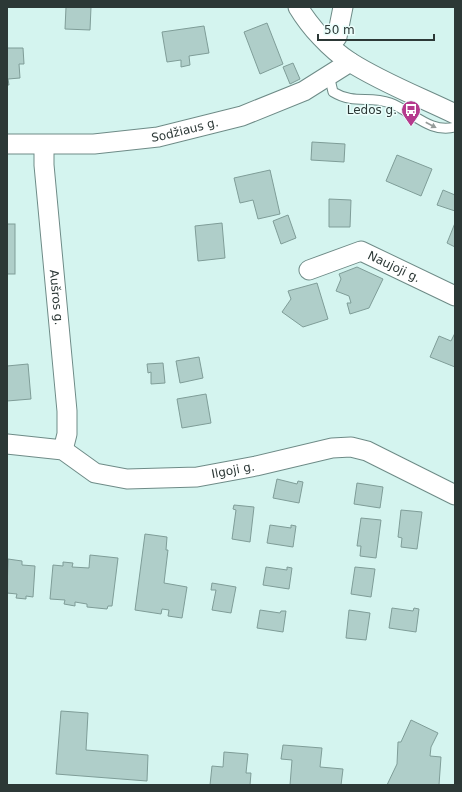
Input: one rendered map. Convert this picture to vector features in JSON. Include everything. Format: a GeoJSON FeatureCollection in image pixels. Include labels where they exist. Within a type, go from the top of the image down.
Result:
{"type":"FeatureCollection","features":[{"type":"Feature","properties":{"kind":"street"},"geometry":{"type":"LineString","coordinates":[[298,7],[305,18],[330,45],[350,62],[455,114]]}},
{"type":"Feature","properties":{"kind":"street"},"geometry":{"type":"LineString","coordinates":[[330,45],[337,37],[343,7]]}},
{"type":"Feature","properties":{"kind":"street","name":"Sodžiaus g."},"geometry":{"type":"LineString","coordinates":[[7,144],[94,144],[158,137],[242,116],[304,91],[350,62]]}},
{"type":"Feature","properties":{"kind":"street","name":"Aušros g."},"geometry":{"type":"LineString","coordinates":[[44,145],[44,165],[67,411],[67,434],[63,450]]}},
{"type":"Feature","properties":{"kind":"street","name":"Naujoji g."},"geometry":{"type":"LineString","coordinates":[[309,270],[361,251],[455,296]]}},
{"type":"Feature","properties":{"kind":"street","name":"Ilgoji g."},"geometry":{"type":"LineString","coordinates":[[7,444],[63,450],[95,473],[127,478],[167,478],[219,474],[325,449],[351,447],[368,451],[455,494]]}},
{"type":"Feature","properties":{"kind":"lane"},"geometry":{"type":"LineString","coordinates":[[329,75],[333,92],[343,98],[355,101],[372,100],[391,103],[436,128],[446,130],[455,128]]}},
{"type":"Feature","properties":{"kind":"building"},"geometry":{"type":"Polygon","coordinates":[[[66,7],[91,7],[90,30],[65,29],[66,7]]]}},
{"type":"Feature","properties":{"kind":"building"},"geometry":{"type":"Polygon","coordinates":[[[267,23],[283,64],[260,74],[244,32],[267,23]]]}},
{"type":"Feature","properties":{"kind":"building"},"geometry":{"type":"Polygon","coordinates":[[[204,26],[209,53],[189,56],[190,65],[181,67],[181,60],[167,62],[162,32],[204,26]]]}},
{"type":"Feature","properties":{"kind":"building"},"geometry":{"type":"Polygon","coordinates":[[[7,48],[23,48],[24,64],[19,64],[20,78],[8,79],[9,85],[7,85],[7,48]]]}},
{"type":"Feature","properties":{"kind":"building"},"geometry":{"type":"Polygon","coordinates":[[[293,63],[300,79],[290,84],[283,67],[293,63]]]}},
{"type":"Feature","properties":{"kind":"building"},"geometry":{"type":"Polygon","coordinates":[[[312,142],[345,144],[344,162],[311,160],[312,142]]]}},
{"type":"Feature","properties":{"kind":"building"},"geometry":{"type":"Polygon","coordinates":[[[397,155],[432,169],[421,196],[386,181],[397,155]]]}},
{"type":"Feature","properties":{"kind":"building"},"geometry":{"type":"Polygon","coordinates":[[[270,170],[280,214],[258,219],[253,200],[240,203],[234,178],[270,170]]]}},
{"type":"Feature","properties":{"kind":"building"},"geometry":{"type":"Polygon","coordinates":[[[443,190],[455,195],[455,211],[437,205],[443,190]]]}},
{"type":"Feature","properties":{"kind":"building"},"geometry":{"type":"Polygon","coordinates":[[[329,199],[351,200],[350,227],[329,227],[329,199]]]}},
{"type":"Feature","properties":{"kind":"building"},"geometry":{"type":"Polygon","coordinates":[[[288,215],[296,238],[281,244],[273,221],[288,215]]]}},
{"type":"Feature","properties":{"kind":"building"},"geometry":{"type":"Polygon","coordinates":[[[222,223],[225,258],[198,261],[195,226],[222,223]]]}},
{"type":"Feature","properties":{"kind":"building"},"geometry":{"type":"Polygon","coordinates":[[[455,223],[455,247],[447,243],[455,223]]]}},
{"type":"Feature","properties":{"kind":"building"},"geometry":{"type":"Polygon","coordinates":[[[7,224],[15,224],[15,274],[7,274],[7,224]]]}},
{"type":"Feature","properties":{"kind":"building"},"geometry":{"type":"Polygon","coordinates":[[[357,267],[383,279],[369,308],[350,314],[347,303],[351,303],[349,296],[336,291],[341,279],[339,274],[357,267]]]}},
{"type":"Feature","properties":{"kind":"building"},"geometry":{"type":"Polygon","coordinates":[[[317,283],[328,319],[303,327],[282,312],[291,299],[288,291],[317,283]]]}},
{"type":"Feature","properties":{"kind":"building"},"geometry":{"type":"Polygon","coordinates":[[[455,333],[455,367],[430,357],[439,336],[451,341],[455,333]]]}},
{"type":"Feature","properties":{"kind":"building"},"geometry":{"type":"Polygon","coordinates":[[[199,357],[203,378],[180,383],[176,361],[199,357]]]}},
{"type":"Feature","properties":{"kind":"building"},"geometry":{"type":"Polygon","coordinates":[[[163,363],[165,383],[151,384],[151,372],[148,373],[147,364],[163,363]]]}},
{"type":"Feature","properties":{"kind":"building"},"geometry":{"type":"Polygon","coordinates":[[[28,364],[31,399],[7,401],[7,366],[28,364]]]}},
{"type":"Feature","properties":{"kind":"building"},"geometry":{"type":"Polygon","coordinates":[[[206,394],[211,423],[182,428],[177,399],[206,394]]]}},
{"type":"Feature","properties":{"kind":"building"},"geometry":{"type":"Polygon","coordinates":[[[277,479],[297,484],[298,481],[303,482],[299,503],[273,498],[277,479]]]}},
{"type":"Feature","properties":{"kind":"building"},"geometry":{"type":"Polygon","coordinates":[[[357,483],[383,487],[380,508],[354,504],[357,483]]]}},
{"type":"Feature","properties":{"kind":"building"},"geometry":{"type":"Polygon","coordinates":[[[234,505],[254,507],[250,542],[232,539],[236,510],[233,509],[234,505]]]}},
{"type":"Feature","properties":{"kind":"building"},"geometry":{"type":"Polygon","coordinates":[[[401,510],[422,512],[417,549],[401,547],[402,538],[398,537],[401,510]]]}},
{"type":"Feature","properties":{"kind":"building"},"geometry":{"type":"Polygon","coordinates":[[[361,518],[381,520],[376,558],[360,556],[361,546],[357,546],[361,518]]]}},
{"type":"Feature","properties":{"kind":"building"},"geometry":{"type":"Polygon","coordinates":[[[270,525],[291,528],[291,525],[296,526],[293,547],[267,543],[270,525]]]}},
{"type":"Feature","properties":{"kind":"building"},"geometry":{"type":"Polygon","coordinates":[[[145,534],[167,537],[166,550],[168,550],[164,583],[187,587],[182,618],[168,616],[169,610],[162,609],[161,614],[135,610],[145,534]]]}},
{"type":"Feature","properties":{"kind":"building"},"geometry":{"type":"Polygon","coordinates":[[[90,555],[118,558],[112,606],[108,606],[107,609],[87,607],[87,604],[75,602],[75,606],[64,604],[65,600],[50,599],[53,565],[63,566],[63,562],[73,563],[72,567],[89,568],[90,555]]]}},
{"type":"Feature","properties":{"kind":"building"},"geometry":{"type":"Polygon","coordinates":[[[8,559],[22,561],[22,565],[35,566],[33,597],[26,596],[26,599],[16,598],[17,594],[7,593],[8,559]]]}},
{"type":"Feature","properties":{"kind":"building"},"geometry":{"type":"Polygon","coordinates":[[[266,567],[287,570],[287,567],[292,568],[289,589],[263,585],[266,567]]]}},
{"type":"Feature","properties":{"kind":"building"},"geometry":{"type":"Polygon","coordinates":[[[355,567],[375,569],[371,597],[351,594],[355,567]]]}},
{"type":"Feature","properties":{"kind":"building"},"geometry":{"type":"Polygon","coordinates":[[[212,583],[236,587],[231,613],[212,610],[216,590],[211,590],[212,583]]]}},
{"type":"Feature","properties":{"kind":"building"},"geometry":{"type":"Polygon","coordinates":[[[392,608],[413,611],[414,608],[419,609],[416,632],[389,628],[392,608]]]}},
{"type":"Feature","properties":{"kind":"building"},"geometry":{"type":"Polygon","coordinates":[[[260,610],[280,613],[281,611],[286,611],[283,632],[257,628],[260,610]]]}},
{"type":"Feature","properties":{"kind":"building"},"geometry":{"type":"Polygon","coordinates":[[[349,610],[370,613],[366,640],[346,638],[349,610]]]}},
{"type":"Feature","properties":{"kind":"building"},"geometry":{"type":"Polygon","coordinates":[[[61,711],[88,713],[86,750],[148,755],[147,781],[56,774],[61,711]]]}},
{"type":"Feature","properties":{"kind":"building"},"geometry":{"type":"Polygon","coordinates":[[[411,720],[438,733],[431,747],[430,756],[441,757],[439,785],[387,785],[397,764],[398,742],[401,742],[411,720]]]}},
{"type":"Feature","properties":{"kind":"building"},"geometry":{"type":"Polygon","coordinates":[[[283,745],[322,748],[320,767],[343,769],[341,785],[290,785],[292,760],[281,759],[283,745]]]}},
{"type":"Feature","properties":{"kind":"building"},"geometry":{"type":"Polygon","coordinates":[[[224,752],[248,754],[246,773],[251,773],[250,785],[210,785],[212,766],[223,767],[224,752]]]}},
{"type":"Feature","properties":{"kind":"place","name":"Ledos g."},"geometry":{"type":"Point","coordinates":[411,127]}}]}
